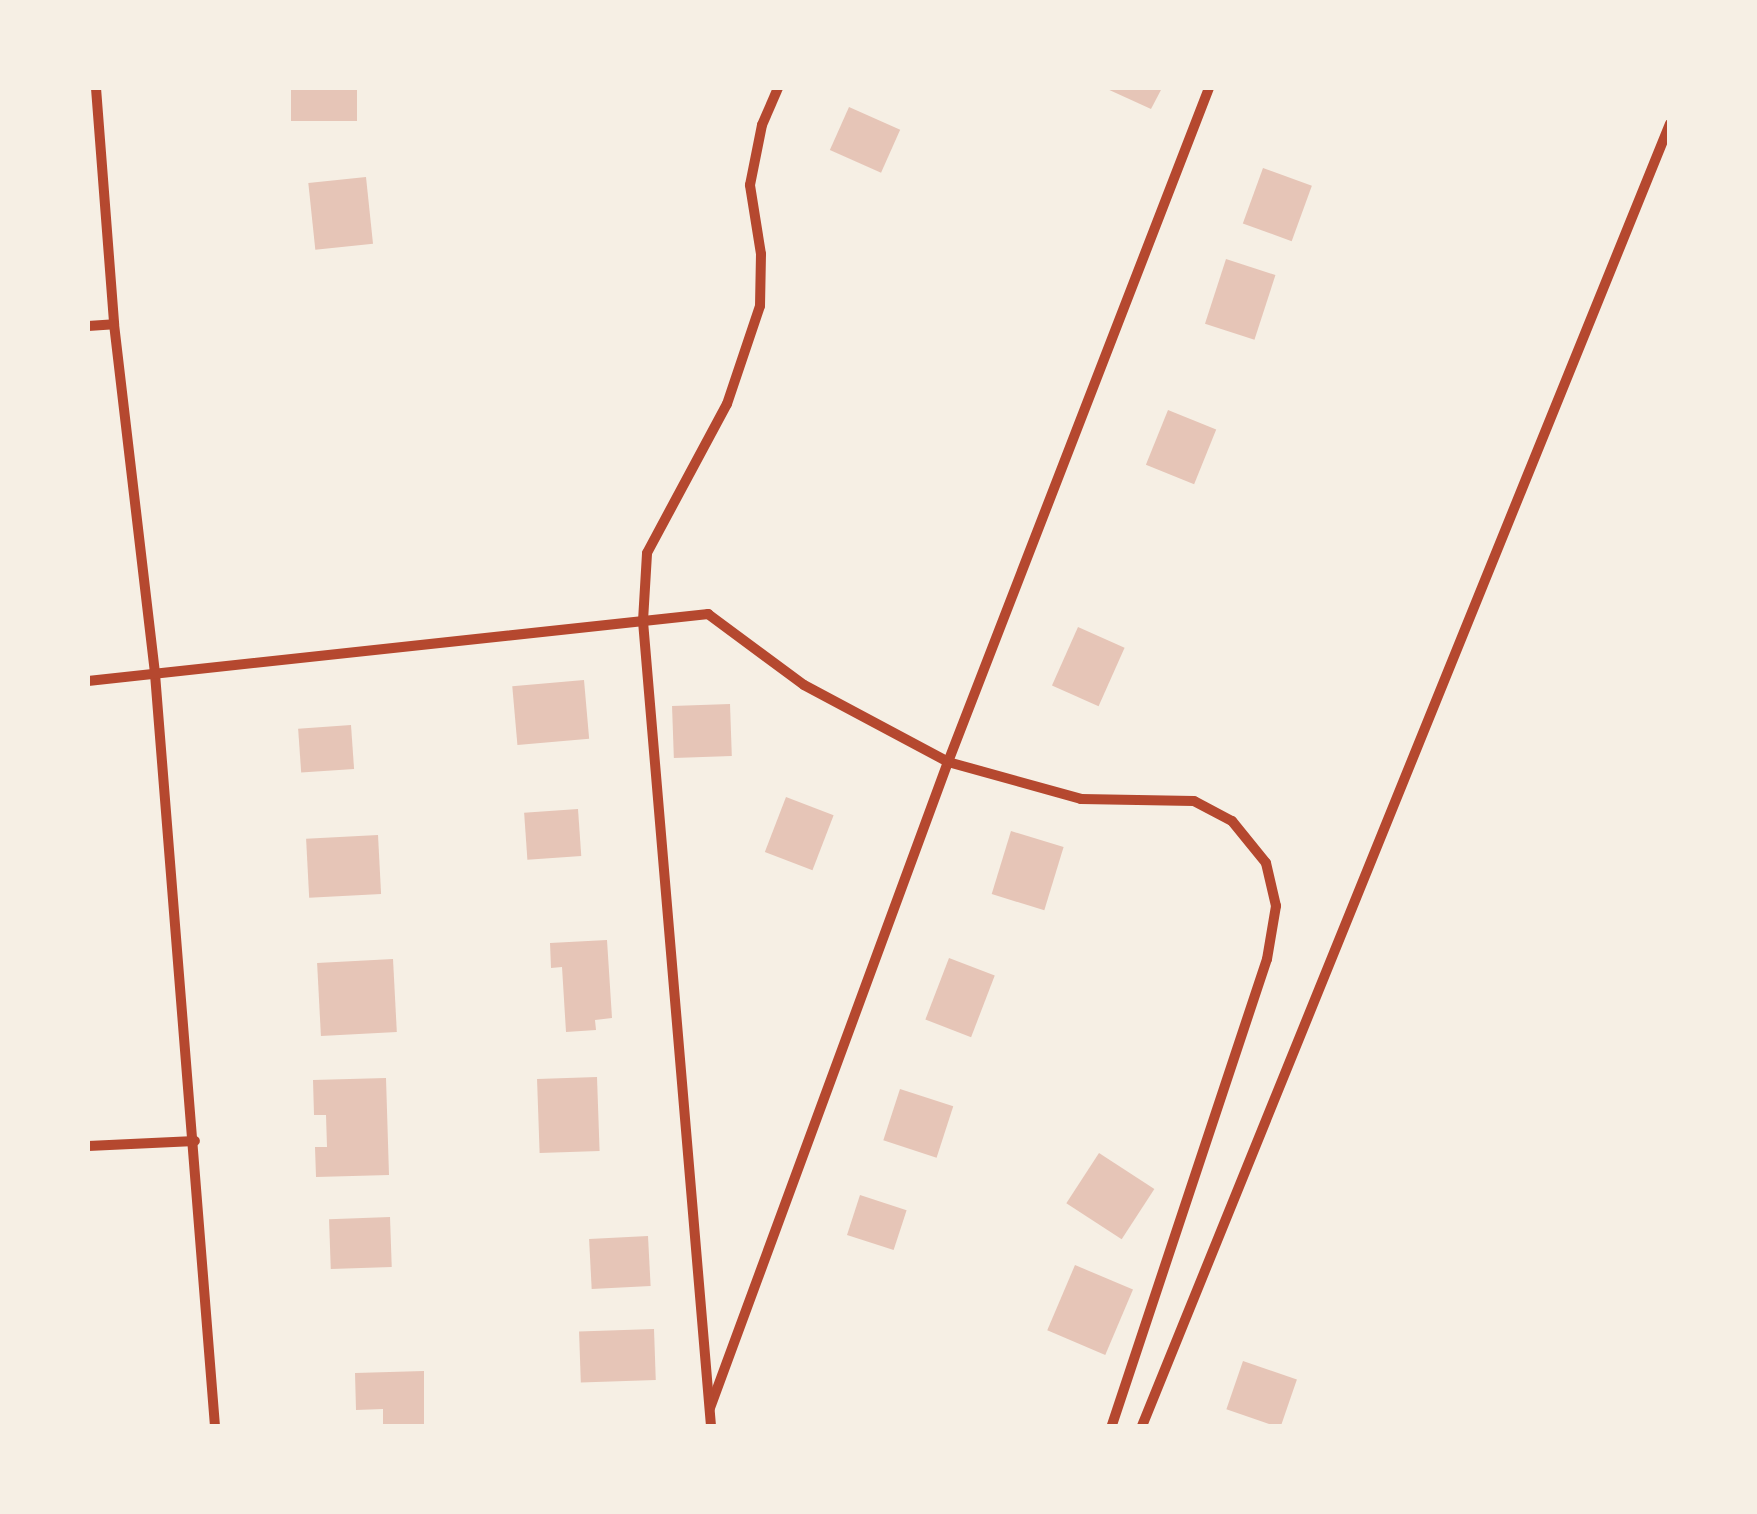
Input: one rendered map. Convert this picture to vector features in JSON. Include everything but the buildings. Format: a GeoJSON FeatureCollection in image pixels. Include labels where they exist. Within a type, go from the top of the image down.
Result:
{"type":"FeatureCollection","features":[{"type":"Feature","properties":{"kind":"street"},"geometry":{"type":"LineString","coordinates":[[96,88],[114,324],[155,674],[215,1426]]}},
{"type":"Feature","properties":{"kind":"street"},"geometry":{"type":"LineString","coordinates":[[711,1426],[643,621],[647,553],[726,404],[760,306],[761,254],[750,185],[762,126],[778,88]]}},
{"type":"Feature","properties":{"kind":"street"},"geometry":{"type":"LineString","coordinates":[[710,1408],[948,762],[1209,88]]}},
{"type":"Feature","properties":{"kind":"street"},"geometry":{"type":"LineString","coordinates":[[1142,1426],[1670,124]]}},
{"type":"Feature","properties":{"kind":"street"},"geometry":{"type":"LineString","coordinates":[[88,326],[114,324]]}},
{"type":"Feature","properties":{"kind":"street"},"geometry":{"type":"LineString","coordinates":[[88,681],[708,614],[804,685],[948,762],[1081,799],[1194,801],[1232,821],[1266,863],[1276,906],[1267,958],[1112,1426]]}},
{"type":"Feature","properties":{"kind":"street"},"geometry":{"type":"LineString","coordinates":[[88,1146],[195,1141]]}}]}
